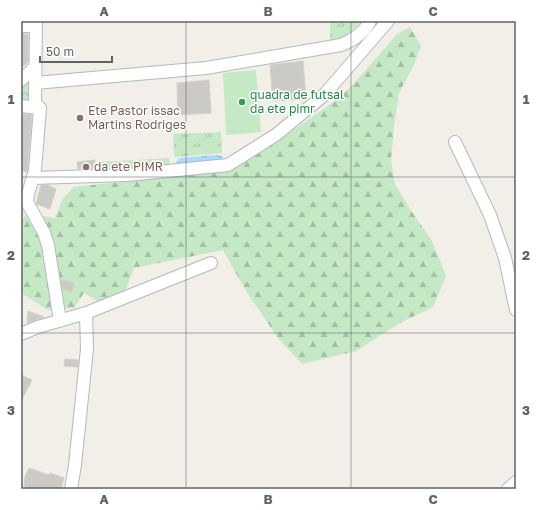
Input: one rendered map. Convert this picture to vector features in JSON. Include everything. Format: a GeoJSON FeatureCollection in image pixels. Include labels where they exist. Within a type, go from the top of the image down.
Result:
{"type":"FeatureCollection","features":[{"type":"Feature","properties":{"kind":"street"},"geometry":{"type":"LineString","coordinates":[[35,83],[206,68],[341,45],[359,36],[370,21]]}},
{"type":"Feature","properties":{"kind":"street"},"geometry":{"type":"LineString","coordinates":[[34,174],[127,175],[228,166],[277,134],[324,95],[388,21]]}},
{"type":"Feature","properties":{"kind":"street"},"geometry":{"type":"LineString","coordinates":[[21,26],[36,24],[35,103],[40,108]]}},
{"type":"Feature","properties":{"kind":"street"},"geometry":{"type":"LineString","coordinates":[[21,80],[35,66]]}},
{"type":"Feature","properties":{"kind":"street"},"geometry":{"type":"LineString","coordinates":[[21,106],[40,108]]}},
{"type":"Feature","properties":{"kind":"street"},"geometry":{"type":"LineString","coordinates":[[40,108],[34,174],[27,202],[44,233],[48,245],[60,321]]}},
{"type":"Feature","properties":{"kind":"street"},"geometry":{"type":"LineString","coordinates":[[455,142],[490,215],[505,258],[516,310]]}},
{"type":"Feature","properties":{"kind":"street"},"geometry":{"type":"LineString","coordinates":[[21,334],[38,327],[86,313],[211,263]]}},
{"type":"Feature","properties":{"kind":"street"},"geometry":{"type":"LineString","coordinates":[[71,489],[76,465],[87,349],[86,313]]}},
{"type":"Feature","properties":{"kind":"street"},"geometry":{"type":"LineString","coordinates":[[508,489],[516,482]]}},
{"type":"Feature","properties":{"kind":"green space"},"geometry":{"type":"Polygon","coordinates":[[[330,21],[361,21],[347,34],[330,41],[330,21]]]}},
{"type":"Feature","properties":{"kind":"green space"},"geometry":{"type":"Polygon","coordinates":[[[410,27],[421,46],[413,67],[399,93],[391,160],[395,184],[432,241],[446,276],[433,307],[400,323],[356,351],[302,364],[278,338],[246,291],[223,250],[134,268],[125,292],[99,302],[84,293],[74,308],[48,310],[21,293],[21,222],[27,213],[55,218],[63,198],[74,187],[228,170],[275,143],[339,98],[358,79],[397,34],[410,27]]]}},
{"type":"Feature","properties":{"kind":"green space","name":"quadra de futsal da ete pimr"},"geometry":{"type":"Polygon","coordinates":[[[256,70],[261,132],[226,135],[223,73],[256,70]]]}},
{"type":"Feature","properties":{"kind":"green space"},"geometry":{"type":"Polygon","coordinates":[[[32,78],[32,106],[21,103],[21,86],[32,78]]]}},
{"type":"Feature","properties":{"kind":"green space"},"geometry":{"type":"Polygon","coordinates":[[[221,132],[222,153],[174,157],[173,134],[221,132]]]}},
{"type":"Feature","properties":{"kind":"green space"},"geometry":{"type":"Polygon","coordinates":[[[169,158],[170,166],[100,172],[99,162],[169,158]]]}},
{"type":"Feature","properties":{"kind":"water"},"geometry":{"type":"Polygon","coordinates":[[[217,155],[222,156],[224,160],[176,166],[176,162],[180,158],[217,155]]]}},
{"type":"Feature","properties":{"kind":"building"},"geometry":{"type":"Polygon","coordinates":[[[21,34],[28,34],[28,62],[21,68],[21,34]]]}},
{"type":"Feature","properties":{"kind":"building"},"geometry":{"type":"Polygon","coordinates":[[[303,61],[306,99],[273,101],[270,65],[303,61]]]}},
{"type":"Feature","properties":{"kind":"building"},"geometry":{"type":"Polygon","coordinates":[[[209,80],[211,113],[178,115],[177,83],[209,80]]]}},
{"type":"Feature","properties":{"kind":"building"},"geometry":{"type":"Polygon","coordinates":[[[21,115],[32,115],[27,172],[21,170],[21,115]]]}},
{"type":"Feature","properties":{"kind":"building","name":"da ete PIMR"},"geometry":{"type":"Polygon","coordinates":[[[95,160],[95,168],[78,169],[77,162],[95,160]]]}},
{"type":"Feature","properties":{"kind":"building"},"geometry":{"type":"Polygon","coordinates":[[[41,185],[48,185],[56,189],[50,209],[36,204],[41,185]]]}},
{"type":"Feature","properties":{"kind":"building"},"geometry":{"type":"Polygon","coordinates":[[[62,280],[74,283],[72,292],[63,290],[62,280]]]}},
{"type":"Feature","properties":{"kind":"building"},"geometry":{"type":"Polygon","coordinates":[[[28,311],[44,317],[27,323],[28,311]]]}},
{"type":"Feature","properties":{"kind":"building"},"geometry":{"type":"Polygon","coordinates":[[[65,359],[78,360],[78,367],[64,366],[65,359]]]}},
{"type":"Feature","properties":{"kind":"building"},"geometry":{"type":"Polygon","coordinates":[[[21,375],[32,380],[21,401],[21,375]]]}},
{"type":"Feature","properties":{"kind":"building"},"geometry":{"type":"Polygon","coordinates":[[[29,468],[49,475],[50,473],[64,478],[61,489],[34,489],[24,486],[25,476],[29,468]]]}},
{"type":"Feature","properties":{"kind":"place","name":"quadra de futsal da ete pimr"},"geometry":{"type":"Point","coordinates":[242,102]}},
{"type":"Feature","properties":{"kind":"place","name":"Ete Pastor issac Martins Rodriges"},"geometry":{"type":"Point","coordinates":[80,118]}},
{"type":"Feature","properties":{"kind":"place","name":"da ete PIMR"},"geometry":{"type":"Point","coordinates":[86,167]}}]}
